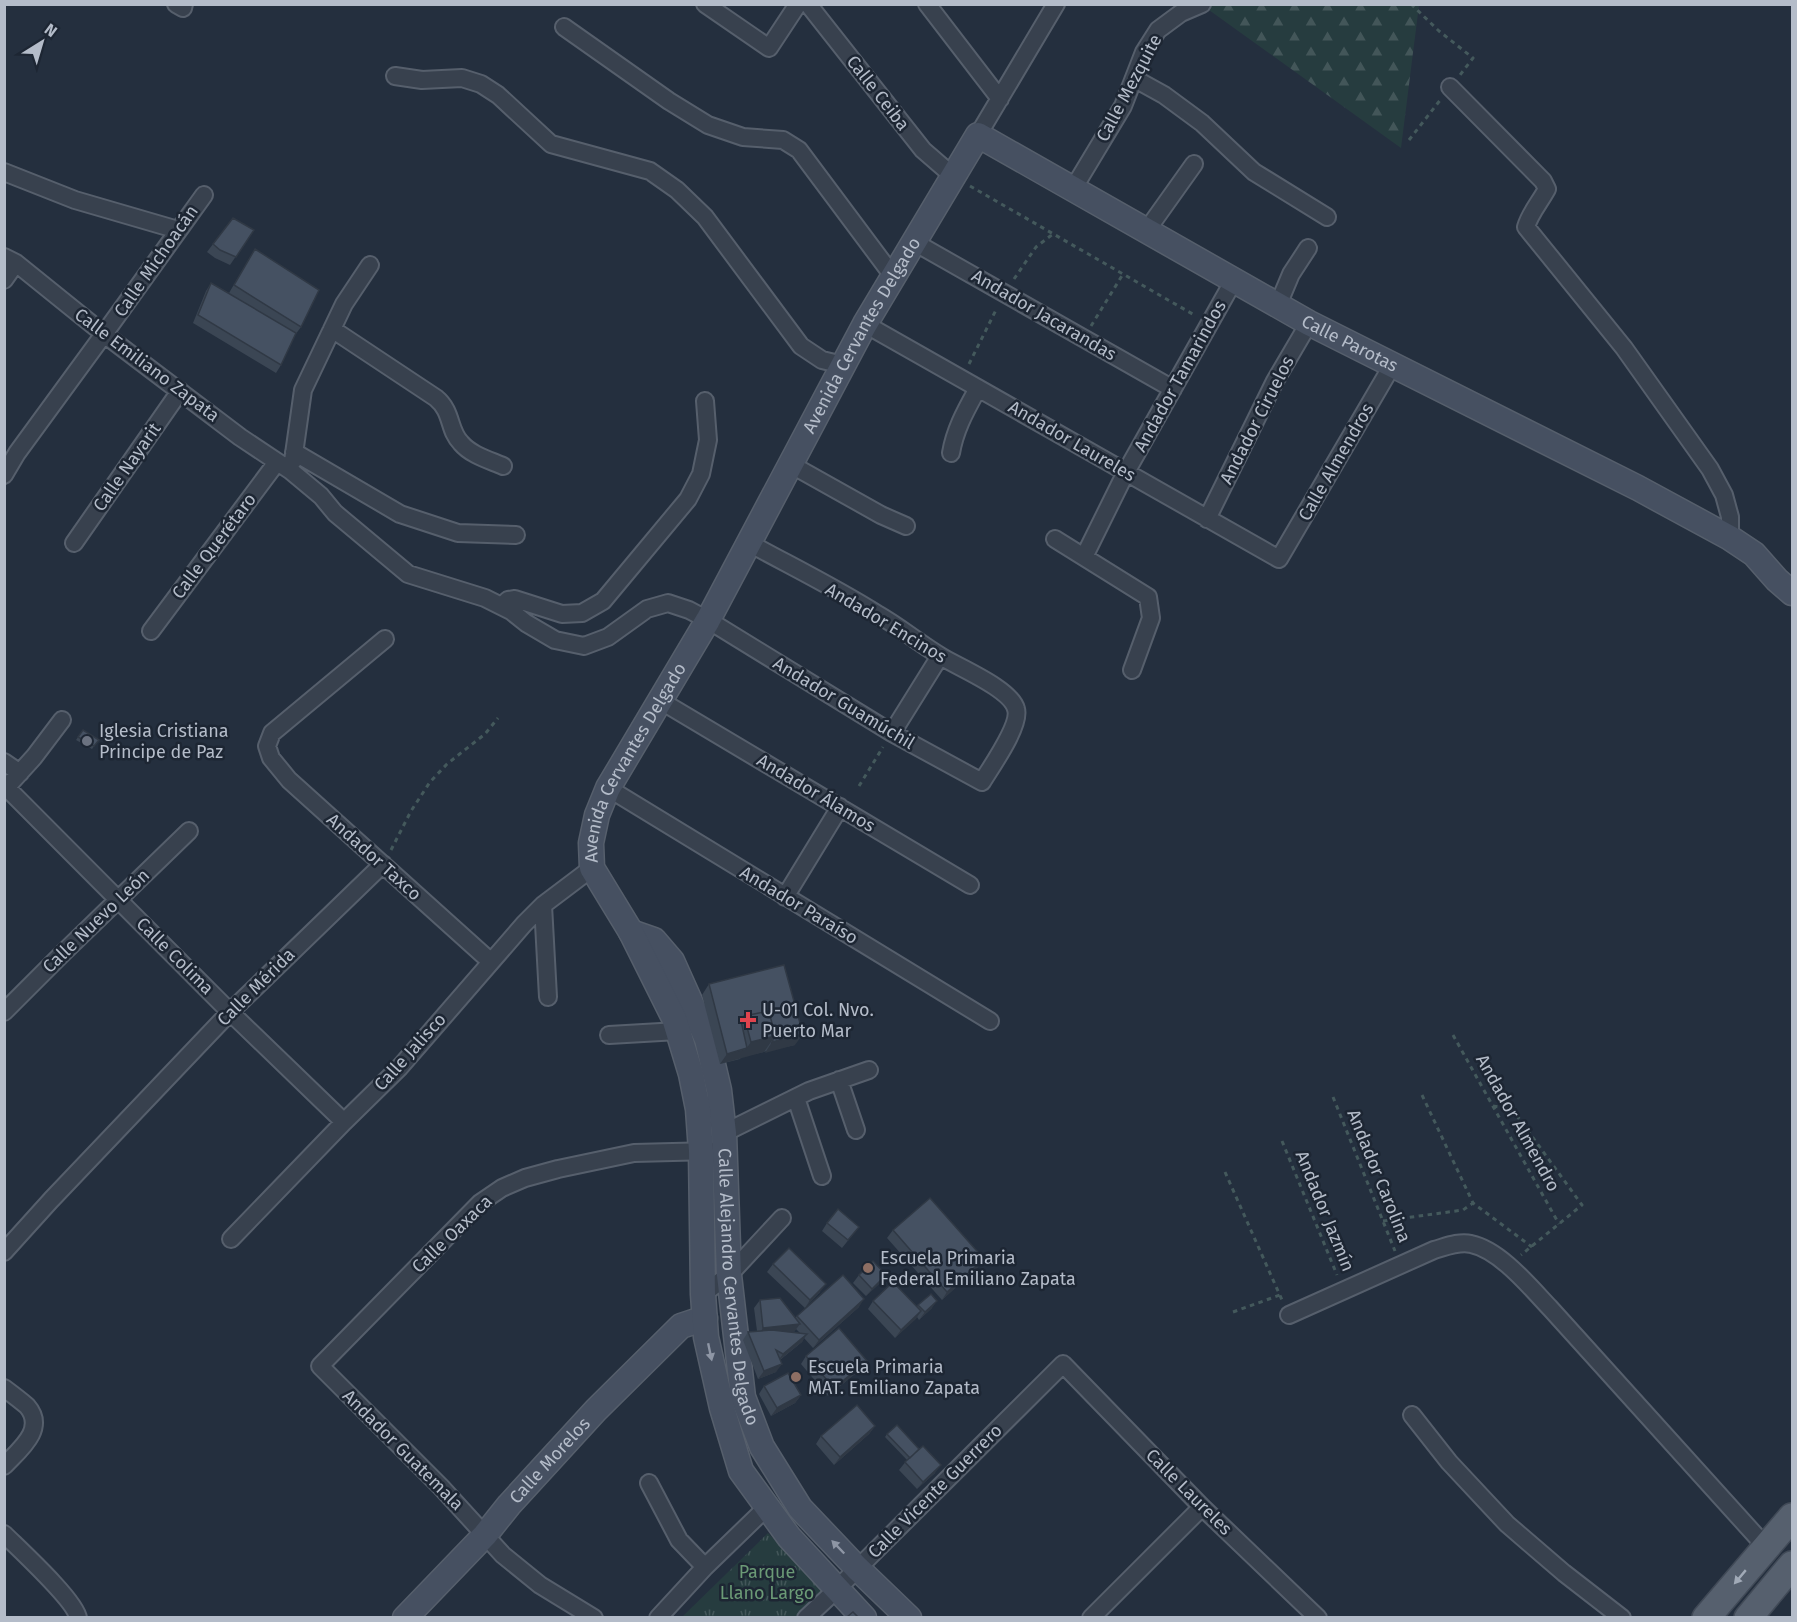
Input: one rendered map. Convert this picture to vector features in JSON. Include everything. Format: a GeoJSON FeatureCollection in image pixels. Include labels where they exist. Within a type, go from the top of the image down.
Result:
{"type":"FeatureCollection","features":[{"type":"Feature","properties":{"kind":"main road"},"geometry":{"type":"LineString","coordinates":[[1706,1617],[1792,1517]]}},
{"type":"Feature","properties":{"kind":"main road"},"geometry":{"type":"LineString","coordinates":[[1748,1617],[1792,1565]]}},
{"type":"Feature","properties":{"kind":"street"},"geometry":{"type":"LineString","coordinates":[[176,4],[183,8],[184,4]]}},
{"type":"Feature","properties":{"kind":"street"},"geometry":{"type":"LineString","coordinates":[[705,4],[769,48],[798,4]]}},
{"type":"Feature","properties":{"kind":"street","name":"Calle Ceiba"},"geometry":{"type":"LineString","coordinates":[[808,4],[923,150],[953,176]]}},
{"type":"Feature","properties":{"kind":"street"},"geometry":{"type":"LineString","coordinates":[[927,4],[999,99]]}},
{"type":"Feature","properties":{"kind":"street","name":"Avenida Cervantes Delgado"},"geometry":{"type":"LineString","coordinates":[[631,932],[592,868],[591,843],[597,815],[608,788],[708,620],[864,324],[1056,4]]}},
{"type":"Feature","properties":{"kind":"street","name":"Calle Mezquite"},"geometry":{"type":"LineString","coordinates":[[1073,189],[1123,106],[1144,52],[1158,30],[1181,13],[1202,4]]}},
{"type":"Feature","properties":{"kind":"street"},"geometry":{"type":"LineString","coordinates":[[564,27],[669,101],[708,125],[743,137],[783,140],[799,150],[893,276]]}},
{"type":"Feature","properties":{"kind":"street"},"geometry":{"type":"LineString","coordinates":[[395,76],[422,80],[462,78],[481,84],[498,95],[551,144],[650,171],[677,190],[705,217],[801,346],[822,360],[843,366]]}},
{"type":"Feature","properties":{"kind":"street"},"geometry":{"type":"LineString","coordinates":[[1135,79],[1164,95],[1202,123],[1254,172],[1327,217]]}},
{"type":"Feature","properties":{"kind":"street"},"geometry":{"type":"LineString","coordinates":[[1450,87],[1543,181],[1546,189],[1526,227],[1624,348],[1710,469],[1724,495],[1730,517],[1730,538]]}},
{"type":"Feature","properties":{"kind":"street","name":"Calle Parotas"},"geometry":{"type":"LineString","coordinates":[[978,135],[1309,323],[1638,488],[1730,538],[1754,554],[1792,594]]}},
{"type":"Feature","properties":{"kind":"street"},"geometry":{"type":"LineString","coordinates":[[1147,230],[1194,164]]}},
{"type":"Feature","properties":{"kind":"street"},"geometry":{"type":"LineString","coordinates":[[4,172],[75,200],[178,230]]}},
{"type":"Feature","properties":{"kind":"street","name":"Calle Michoacán"},"geometry":{"type":"LineString","coordinates":[[4,475],[17,453],[204,195]]}},
{"type":"Feature","properties":{"kind":"street","name":"Andador Jacarandas"},"geometry":{"type":"LineString","coordinates":[[914,242],[1173,389]]}},
{"type":"Feature","properties":{"kind":"street"},"geometry":{"type":"LineString","coordinates":[[1278,305],[1291,274],[1308,248]]}},
{"type":"Feature","properties":{"kind":"street"},"geometry":{"type":"LineString","coordinates":[[4,280],[10,260]]}},
{"type":"Feature","properties":{"kind":"street","name":"Calle Emiliano Zapata"},"geometry":{"type":"LineString","coordinates":[[10,260],[240,437],[284,466],[321,496],[334,513],[408,574],[485,598],[502,606],[555,640],[584,646],[608,637],[647,609],[668,603],[708,620]]}},
{"type":"Feature","properties":{"kind":"street"},"geometry":{"type":"LineString","coordinates":[[284,466],[294,452],[303,390],[344,304],[370,265]]}},
{"type":"Feature","properties":{"kind":"street","name":"Andador Tamarindos"},"geometry":{"type":"LineString","coordinates":[[1084,556],[1126,472],[1234,280]]}},
{"type":"Feature","properties":{"kind":"street","name":"Andador Ciruelos"},"geometry":{"type":"LineString","coordinates":[[1207,519],[1275,381],[1309,323]]}},
{"type":"Feature","properties":{"kind":"street","name":"Andador Laureles"},"geometry":{"type":"LineString","coordinates":[[864,324],[1279,559]]}},
{"type":"Feature","properties":{"kind":"street"},"geometry":{"type":"LineString","coordinates":[[332,329],[444,404],[460,443],[474,454],[502,466]]}},
{"type":"Feature","properties":{"kind":"street","name":"Calle Almendros"},"geometry":{"type":"LineString","coordinates":[[1279,559],[1393,364]]}},
{"type":"Feature","properties":{"kind":"street"},"geometry":{"type":"LineString","coordinates":[[951,453],[954,435],[978,388]]}},
{"type":"Feature","properties":{"kind":"street","name":"Calle Nayarit"},"geometry":{"type":"LineString","coordinates":[[74,543],[180,391]]}},
{"type":"Feature","properties":{"kind":"street"},"geometry":{"type":"LineString","coordinates":[[502,606],[508,600],[515,599],[562,614],[582,613],[603,601],[688,499],[701,474],[708,440],[705,401]]}},
{"type":"Feature","properties":{"kind":"street"},"geometry":{"type":"LineString","coordinates":[[294,452],[400,514],[459,533],[516,535]]}},
{"type":"Feature","properties":{"kind":"street"},"geometry":{"type":"LineString","coordinates":[[790,464],[881,515],[906,526]]}},
{"type":"Feature","properties":{"kind":"street","name":"Calle Querétaro"},"geometry":{"type":"LineString","coordinates":[[151,631],[284,466]]}},
{"type":"Feature","properties":{"kind":"street"},"geometry":{"type":"LineString","coordinates":[[1055,539],[1148,597],[1151,618],[1132,670]]}},
{"type":"Feature","properties":{"kind":"street","name":"Andador Encinos"},"geometry":{"type":"LineString","coordinates":[[748,543],[877,614],[940,656],[1002,690],[1012,699],[1017,710],[1016,722],[982,782]]}},
{"type":"Feature","properties":{"kind":"street","name":"Andador Guamúchil"},"geometry":{"type":"LineString","coordinates":[[708,620],[891,733],[982,782]]}},
{"type":"Feature","properties":{"kind":"street","name":"Andador Taxco"},"geometry":{"type":"LineString","coordinates":[[385,639],[272,733],[267,746],[272,758],[289,780],[490,961]]}},
{"type":"Feature","properties":{"kind":"street"},"geometry":{"type":"LineString","coordinates":[[891,733],[940,656]]}},
{"type":"Feature","properties":{"kind":"street","name":"Andador Álamos"},"geometry":{"type":"LineString","coordinates":[[661,701],[970,885]]}},
{"type":"Feature","properties":{"kind":"street"},"geometry":{"type":"LineString","coordinates":[[6,789],[34,758],[62,720]]}},
{"type":"Feature","properties":{"kind":"street"},"geometry":{"type":"LineString","coordinates":[[4,762],[20,773]]}},
{"type":"Feature","properties":{"kind":"street","name":"Andador Paraíso"},"geometry":{"type":"LineString","coordinates":[[608,788],[990,1022]]}},
{"type":"Feature","properties":{"kind":"street","name":"Calle Colima"},"geometry":{"type":"LineString","coordinates":[[6,789],[344,1122]]}},
{"type":"Feature","properties":{"kind":"street"},"geometry":{"type":"LineString","coordinates":[[786,897],[840,807]]}},
{"type":"Feature","properties":{"kind":"street","name":"Calle Nuevo León"},"geometry":{"type":"LineString","coordinates":[[4,1012],[189,831]]}},
{"type":"Feature","properties":{"kind":"street","name":"Calle Mérida"},"geometry":{"type":"LineString","coordinates":[[4,1252],[230,1012],[383,864]]}},
{"type":"Feature","properties":{"kind":"street","name":"Calle Jalisco"},"geometry":{"type":"LineString","coordinates":[[231,1239],[400,1067],[490,961],[543,905],[592,868]]}},
{"type":"Feature","properties":{"kind":"street"},"geometry":{"type":"LineString","coordinates":[[543,905],[548,997]]}},
{"type":"Feature","properties":{"kind":"street","name":"Calle Alejandro Cervantes Delgado"},"geometry":{"type":"LineString","coordinates":[[631,932],[654,940],[672,961],[682,1019],[707,1039],[718,1090],[724,1142],[729,1275],[743,1397],[762,1447],[800,1508],[857,1568],[909,1617]]}},
{"type":"Feature","properties":{"kind":"street"},"geometry":{"type":"LineString","coordinates":[[609,1035],[682,1019],[698,1109],[706,1337],[722,1408],[741,1471],[789,1537],[864,1617]]}},
{"type":"Feature","properties":{"kind":"street","name":"Calle Oaxaca"},"geometry":{"type":"LineString","coordinates":[[320,1366],[480,1203],[502,1188],[525,1178],[558,1169],[634,1153],[701,1151],[724,1142],[796,1098],[869,1070]]}},
{"type":"Feature","properties":{"kind":"street"},"geometry":{"type":"LineString","coordinates":[[839,1080],[856,1130]]}},
{"type":"Feature","properties":{"kind":"street"},"geometry":{"type":"LineString","coordinates":[[796,1098],[822,1176]]}},
{"type":"Feature","properties":{"kind":"street"},"geometry":{"type":"LineString","coordinates":[[703,1294],[729,1275],[782,1218]]}},
{"type":"Feature","properties":{"kind":"street"},"geometry":{"type":"LineString","coordinates":[[1288,1315],[1434,1250],[1458,1244],[1470,1244],[1490,1251],[1550,1308],[1766,1546]]}},
{"type":"Feature","properties":{"kind":"street","name":"Calle Morelos"},"geometry":{"type":"LineString","coordinates":[[405,1617],[484,1535],[596,1410],[681,1326],[705,1318]]}},
{"type":"Feature","properties":{"kind":"street","name":"Calle Vicente Guerrero"},"geometry":{"type":"LineString","coordinates":[[806,1617],[1063,1364]]}},
{"type":"Feature","properties":{"kind":"street","name":"Calle Laureles"},"geometry":{"type":"LineString","coordinates":[[1063,1364],[1202,1506],[1318,1617]]}},
{"type":"Feature","properties":{"kind":"street","name":"Andador Guatemala"},"geometry":{"type":"LineString","coordinates":[[320,1366],[441,1487],[503,1556],[540,1585],[594,1617]]}},
{"type":"Feature","properties":{"kind":"street"},"geometry":{"type":"LineString","coordinates":[[4,1388],[27,1407],[33,1416],[34,1427],[31,1437],[4,1466]]}},
{"type":"Feature","properties":{"kind":"street"},"geometry":{"type":"LineString","coordinates":[[1412,1415],[1449,1462],[1507,1524],[1564,1573],[1622,1617]]}},
{"type":"Feature","properties":{"kind":"street"},"geometry":{"type":"LineString","coordinates":[[649,1483],[679,1540],[705,1567]]}},
{"type":"Feature","properties":{"kind":"street"},"geometry":{"type":"LineString","coordinates":[[1094,1616],[1202,1506]]}},
{"type":"Feature","properties":{"kind":"street"},"geometry":{"type":"LineString","coordinates":[[658,1617],[705,1567],[767,1507]]}},
{"type":"Feature","properties":{"kind":"street"},"geometry":{"type":"LineString","coordinates":[[4,1534],[69,1600],[78,1617]]}},
{"type":"Feature","properties":{"kind":"path"},"geometry":{"type":"LineString","coordinates":[[1411,4],[1473,58]]}},
{"type":"Feature","properties":{"kind":"path"},"geometry":{"type":"LineString","coordinates":[[953,176],[1209,324]]}},
{"type":"Feature","properties":{"kind":"path"},"geometry":{"type":"LineString","coordinates":[[1084,338],[1124,274]]}},
{"type":"Feature","properties":{"kind":"path"},"geometry":{"type":"LineString","coordinates":[[383,864],[411,811],[430,782],[447,764],[485,734],[498,718]]}},
{"type":"Feature","properties":{"kind":"path"},"geometry":{"type":"LineString","coordinates":[[859,786],[891,733]]}},
{"type":"Feature","properties":{"kind":"path","name":"Andador Almendro"},"geometry":{"type":"LineString","coordinates":[[1453,1035],[1559,1224]]}},
{"type":"Feature","properties":{"kind":"path"},"geometry":{"type":"LineString","coordinates":[[1422,1095],[1473,1203],[1532,1247]]}},
{"type":"Feature","properties":{"kind":"path","name":"Andador Carolina"},"geometry":{"type":"LineString","coordinates":[[1334,1096],[1400,1265]]}},
{"type":"Feature","properties":{"kind":"path","name":"Andador Almendro"},"geometry":{"type":"LineString","coordinates":[[1493,1106],[1512,1109],[1582,1205],[1508,1266]]}},
{"type":"Feature","properties":{"kind":"path","name":"Andador Jazmín"},"geometry":{"type":"LineString","coordinates":[[1282,1141],[1343,1291]]}},
{"type":"Feature","properties":{"kind":"path"},"geometry":{"type":"LineString","coordinates":[[1225,1172],[1288,1315]]}},
{"type":"Feature","properties":{"kind":"path"},"geometry":{"type":"LineString","coordinates":[[1383,1221],[1463,1210],[1473,1203]]}},
{"type":"Feature","properties":{"kind":"path"},"geometry":{"type":"LineString","coordinates":[[1233,1312],[1280,1295]]}},
{"type":"Feature","properties":{"kind":"green space"},"geometry":{"type":"Polygon","coordinates":[[[1202,5],[1419,5],[1401,148],[1202,5]]]}},
{"type":"Feature","properties":{"kind":"green space","name":"Parque Llano Largo"},"geometry":{"type":"Polygon","coordinates":[[[768,1533],[825,1592],[795,1617],[681,1618],[768,1533]]]}},
{"type":"Feature","properties":{"kind":"building"},"geometry":{"type":"Polygon","coordinates":[[[233,218],[254,230],[236,257],[213,244],[233,218]]]}},
{"type":"Feature","properties":{"kind":"building"},"geometry":{"type":"Polygon","coordinates":[[[255,249],[319,290],[301,327],[234,285],[255,249]]]}},
{"type":"Feature","properties":{"kind":"building"},"geometry":{"type":"Polygon","coordinates":[[[211,283],[296,333],[281,365],[198,315],[211,283]]]}},
{"type":"Feature","properties":{"kind":"building"},"geometry":{"type":"Polygon","coordinates":[[[83,730],[99,740],[94,746],[78,737],[83,730]]]}},
{"type":"Feature","properties":{"kind":"building","name":"U-01 Col. Nvo. Puerto Mar"},"geometry":{"type":"Polygon","coordinates":[[[784,965],[803,1034],[772,1042],[775,1036],[769,1011],[744,1016],[741,1021],[747,1048],[727,1054],[709,984],[784,965]]]}},
{"type":"Feature","properties":{"kind":"building"},"geometry":{"type":"Polygon","coordinates":[[[769,1011],[775,1036],[751,1042],[744,1016],[769,1011]]]}},
{"type":"Feature","properties":{"kind":"building"},"geometry":{"type":"Polygon","coordinates":[[[930,1198],[984,1259],[947,1292],[893,1230],[930,1198]]]}},
{"type":"Feature","properties":{"kind":"building"},"geometry":{"type":"Polygon","coordinates":[[[838,1209],[859,1227],[848,1240],[827,1223],[838,1209]]]}},
{"type":"Feature","properties":{"kind":"building"},"geometry":{"type":"Polygon","coordinates":[[[789,1248],[826,1284],[810,1300],[773,1264],[789,1248]]]}},
{"type":"Feature","properties":{"kind":"building"},"geometry":{"type":"Polygon","coordinates":[[[873,1261],[886,1275],[872,1289],[859,1275],[873,1261]]]}},
{"type":"Feature","properties":{"kind":"building"},"geometry":{"type":"Polygon","coordinates":[[[843,1275],[864,1299],[819,1340],[797,1316],[843,1275]]]}},
{"type":"Feature","properties":{"kind":"building"},"geometry":{"type":"Polygon","coordinates":[[[893,1282],[921,1311],[901,1330],[873,1301],[893,1282]]]}},
{"type":"Feature","properties":{"kind":"building"},"geometry":{"type":"Polygon","coordinates":[[[931,1294],[937,1301],[925,1312],[918,1305],[931,1294]]]}},
{"type":"Feature","properties":{"kind":"building"},"geometry":{"type":"Polygon","coordinates":[[[780,1298],[800,1324],[763,1328],[760,1300],[780,1298]]]}},
{"type":"Feature","properties":{"kind":"building"},"geometry":{"type":"Polygon","coordinates":[[[839,1328],[867,1361],[834,1388],[806,1356],[839,1328]]]}},
{"type":"Feature","properties":{"kind":"building"},"geometry":{"type":"Polygon","coordinates":[[[772,1330],[807,1334],[783,1354],[776,1350],[782,1364],[764,1371],[748,1332],[772,1330]]]}},
{"type":"Feature","properties":{"kind":"building"},"geometry":{"type":"Polygon","coordinates":[[[788,1373],[801,1395],[777,1408],[764,1386],[788,1373]]]}},
{"type":"Feature","properties":{"kind":"building"},"geometry":{"type":"Polygon","coordinates":[[[857,1405],[875,1426],[840,1457],[821,1436],[857,1405]]]}},
{"type":"Feature","properties":{"kind":"building"},"geometry":{"type":"Polygon","coordinates":[[[897,1425],[919,1449],[910,1458],[887,1434],[897,1425]]]}},
{"type":"Feature","properties":{"kind":"building"},"geometry":{"type":"Polygon","coordinates":[[[923,1446],[941,1465],[923,1482],[905,1462],[923,1446]]]}},
{"type":"Feature","properties":{"kind":"building"},"geometry":{"type":"Polygon","coordinates":[[[853,1612],[858,1617],[847,1617],[853,1612]]]}},
{"type":"Feature","properties":{"kind":"place","name":"Iglesia Cristiana Principe de Paz"},"geometry":{"type":"Point","coordinates":[87,741]}},
{"type":"Feature","properties":{"kind":"place","name":"U-01 Col. Nvo. Puerto Mar"},"geometry":{"type":"Point","coordinates":[748,1020]}},
{"type":"Feature","properties":{"kind":"place","name":"Escuela Primaria Federal Emiliano Zapata"},"geometry":{"type":"Point","coordinates":[868,1268]}},
{"type":"Feature","properties":{"kind":"place","name":"Escuela Primaria MAT. Emiliano Zapata"},"geometry":{"type":"Point","coordinates":[796,1377]}}]}
